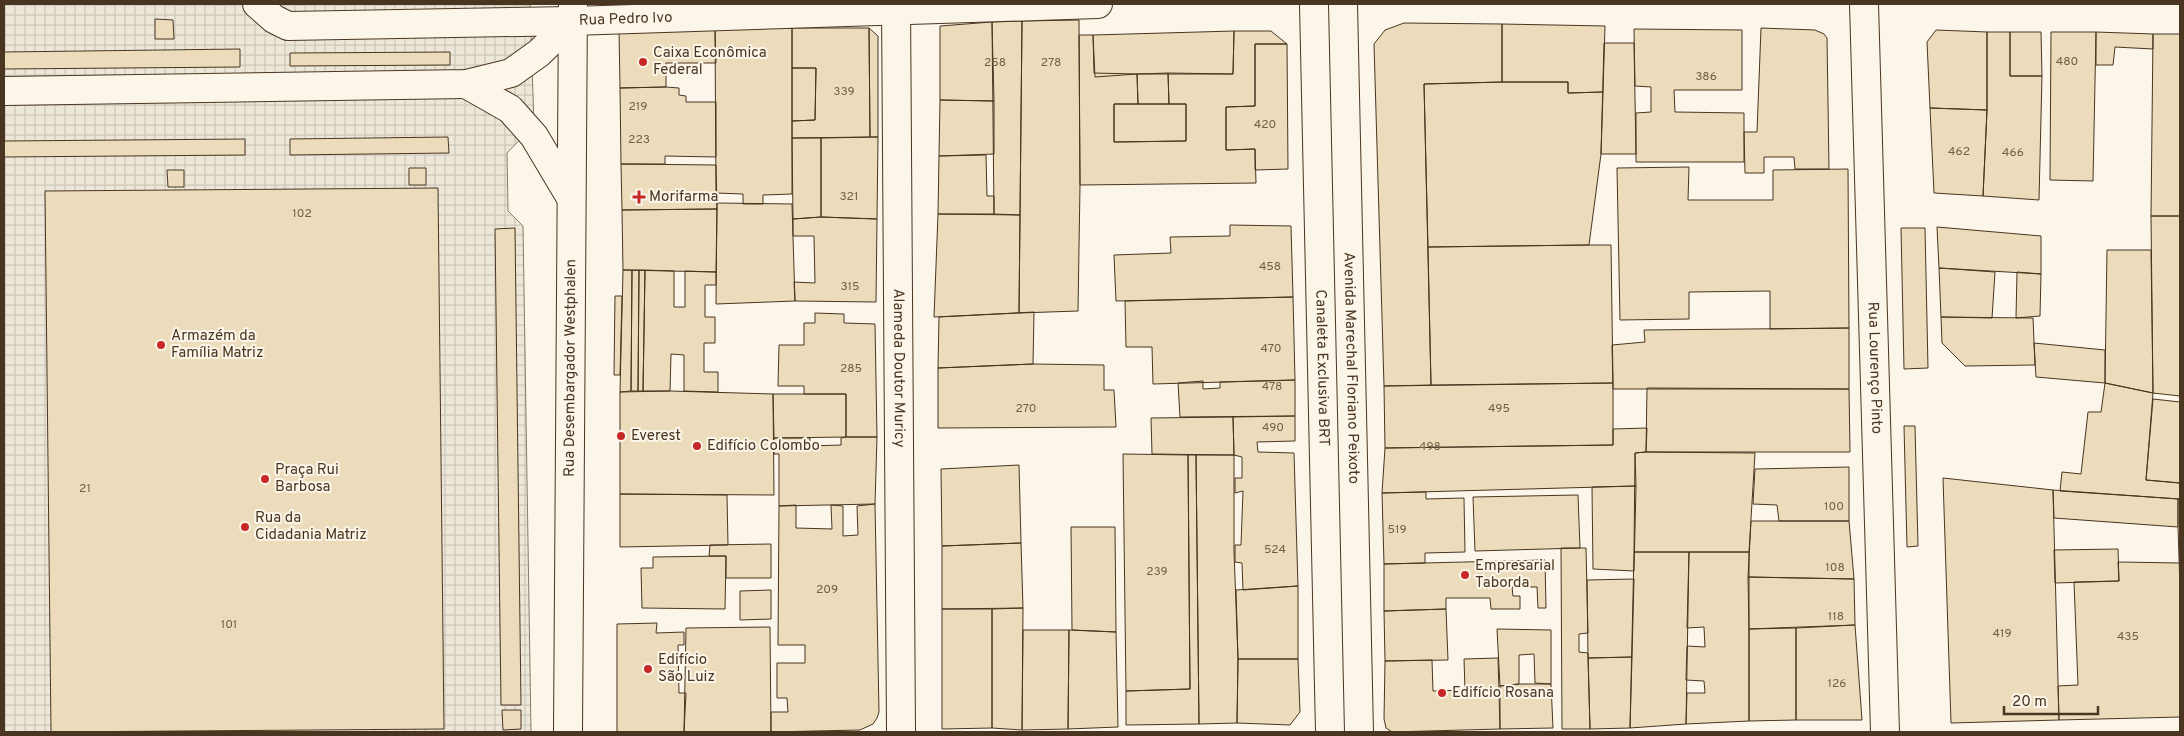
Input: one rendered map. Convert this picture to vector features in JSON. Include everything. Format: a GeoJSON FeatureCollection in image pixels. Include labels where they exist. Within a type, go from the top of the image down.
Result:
{"type":"FeatureCollection","features":[{"type":"Feature","properties":{"kind":"street","name":"Rua Pedro Ivo"},"geometry":{"type":"LineString","coordinates":[[257,4],[274,19],[288,26],[573,12],[1098,4]]}},
{"type":"Feature","properties":{"kind":"street","name":"Canaleta Exclusiva BRT"},"geometry":{"type":"LineString","coordinates":[[1314,4],[1330,732]]}},
{"type":"Feature","properties":{"kind":"street","name":"Avenida Marechal Floriano Peixoto"},"geometry":{"type":"LineString","coordinates":[[1343,4],[1359,732]]}},
{"type":"Feature","properties":{"kind":"street","name":"Rua Lourenço Pinto"},"geometry":{"type":"LineString","coordinates":[[1864,4],[1886,732]]}},
{"type":"Feature","properties":{"kind":"street","name":"Alameda Doutor Muricy"},"geometry":{"type":"LineString","coordinates":[[896,7],[901,732]]}},
{"type":"Feature","properties":{"kind":"street"},"geometry":{"type":"LineString","coordinates":[[4,91],[466,84],[511,73],[540,53],[573,12]]}},
{"type":"Feature","properties":{"kind":"street","name":"Rua Desembargador Westphalen"},"geometry":{"type":"LineString","coordinates":[[568,732],[573,12]]}},
{"type":"Feature","properties":{"kind":"street"},"geometry":{"type":"LineString","coordinates":[[466,84],[498,100],[522,122],[534,136],[571,200]]}},
{"type":"Feature","properties":{"kind":"shaded area","name":"Praça Rui Barbosa"},"geometry":{"type":"Polygon","coordinates":[[[4,4],[530,4],[534,125],[507,153],[508,211],[523,226],[531,732],[4,732],[4,4]]]}},
{"type":"Feature","properties":{"kind":"building"},"geometry":{"type":"Polygon","coordinates":[[[155,19],[173,20],[174,39],[155,39],[155,19]]]}},
{"type":"Feature","properties":{"kind":"building"},"geometry":{"type":"Polygon","coordinates":[[[1079,20],[1080,185],[1078,311],[1019,313],[1022,21],[1079,20]]]}},
{"type":"Feature","properties":{"kind":"building"},"geometry":{"type":"Polygon","coordinates":[[[1022,21],[1020,215],[994,214],[992,22],[1022,21]]]}},
{"type":"Feature","properties":{"kind":"building"},"geometry":{"type":"Polygon","coordinates":[[[992,22],[994,101],[940,100],[940,26],[992,22]]]}},
{"type":"Feature","properties":{"kind":"building"},"geometry":{"type":"Polygon","coordinates":[[[1404,23],[1502,24],[1502,82],[1424,84],[1431,385],[1384,386],[1374,44],[1385,30],[1404,23]]]}},
{"type":"Feature","properties":{"kind":"building"},"geometry":{"type":"Polygon","coordinates":[[[1502,24],[1605,26],[1603,92],[1568,93],[1568,82],[1502,82],[1502,24]]]}},
{"type":"Feature","properties":{"kind":"building"},"geometry":{"type":"Polygon","coordinates":[[[792,28],[869,28],[870,137],[792,138],[792,121],[815,120],[816,68],[792,68],[792,28]]]}},
{"type":"Feature","properties":{"kind":"building"},"geometry":{"type":"Polygon","coordinates":[[[792,28],[792,194],[763,195],[763,204],[743,204],[743,194],[716,193],[715,29],[792,28]]]}},
{"type":"Feature","properties":{"kind":"building"},"geometry":{"type":"Polygon","coordinates":[[[869,28],[878,36],[878,137],[870,137],[869,28]]]}},
{"type":"Feature","properties":{"kind":"building"},"geometry":{"type":"Polygon","coordinates":[[[1761,28],[1815,30],[1824,34],[1827,38],[1829,169],[1795,169],[1794,157],[1764,157],[1764,173],[1745,173],[1744,132],[1757,132],[1761,28]]]}},
{"type":"Feature","properties":{"kind":"building"},"geometry":{"type":"Polygon","coordinates":[[[619,29],[715,29],[716,63],[666,63],[666,87],[620,88],[619,29]]]}},
{"type":"Feature","properties":{"kind":"building"},"geometry":{"type":"Polygon","coordinates":[[[1634,29],[1742,30],[1742,90],[1674,90],[1675,112],[1744,113],[1744,162],[1636,162],[1636,113],[1651,112],[1651,87],[1635,86],[1634,29]]]}},
{"type":"Feature","properties":{"kind":"building"},"geometry":{"type":"Polygon","coordinates":[[[1936,30],[1987,32],[1987,110],[1930,108],[1927,42],[1936,30]]]}},
{"type":"Feature","properties":{"kind":"building"},"geometry":{"type":"Polygon","coordinates":[[[1234,31],[1233,74],[1137,74],[1095,77],[1093,35],[1234,31]]]}},
{"type":"Feature","properties":{"kind":"building"},"geometry":{"type":"Polygon","coordinates":[[[1234,31],[1271,31],[1287,44],[1255,44],[1255,106],[1226,107],[1226,150],[1255,149],[1256,183],[1080,185],[1079,35],[1093,35],[1094,73],[1137,74],[1138,104],[1114,104],[1114,142],[1186,141],[1186,104],[1169,104],[1168,73],[1233,74],[1234,31]]]}},
{"type":"Feature","properties":{"kind":"building"},"geometry":{"type":"Polygon","coordinates":[[[1987,32],[2010,32],[2010,76],[2042,76],[2039,200],[1983,196],[1987,110],[1987,32]]]}},
{"type":"Feature","properties":{"kind":"building"},"geometry":{"type":"Polygon","coordinates":[[[2010,32],[2041,32],[2042,76],[2010,76],[2010,32]]]}},
{"type":"Feature","properties":{"kind":"building"},"geometry":{"type":"Polygon","coordinates":[[[2051,32],[2096,32],[2093,181],[2050,180],[2051,32]]]}},
{"type":"Feature","properties":{"kind":"building"},"geometry":{"type":"Polygon","coordinates":[[[2096,32],[2153,34],[2153,49],[2115,47],[2113,65],[2096,65],[2096,32]]]}},
{"type":"Feature","properties":{"kind":"building"},"geometry":{"type":"Polygon","coordinates":[[[2153,34],[2180,34],[2180,216],[2151,216],[2153,34]]]}},
{"type":"Feature","properties":{"kind":"building"},"geometry":{"type":"Polygon","coordinates":[[[1604,43],[1634,43],[1636,154],[1601,154],[1604,43]]]}},
{"type":"Feature","properties":{"kind":"building"},"geometry":{"type":"Polygon","coordinates":[[[1255,44],[1287,44],[1288,169],[1255,170],[1255,149],[1226,150],[1226,107],[1255,106],[1255,44]]]}},
{"type":"Feature","properties":{"kind":"building"},"geometry":{"type":"Polygon","coordinates":[[[240,49],[240,67],[4,69],[4,52],[240,49]]]}},
{"type":"Feature","properties":{"kind":"building"},"geometry":{"type":"Polygon","coordinates":[[[450,52],[450,65],[290,66],[290,53],[450,52]]]}},
{"type":"Feature","properties":{"kind":"building"},"geometry":{"type":"Polygon","coordinates":[[[792,68],[816,68],[815,120],[792,121],[792,68]]]}},
{"type":"Feature","properties":{"kind":"building"},"geometry":{"type":"Polygon","coordinates":[[[1168,73],[1169,104],[1138,104],[1137,74],[1168,73]]]}},
{"type":"Feature","properties":{"kind":"building"},"geometry":{"type":"Polygon","coordinates":[[[1568,82],[1568,93],[1603,92],[1601,154],[1589,245],[1428,247],[1424,84],[1568,82]]]}},
{"type":"Feature","properties":{"kind":"building"},"geometry":{"type":"Polygon","coordinates":[[[620,88],[679,88],[679,95],[686,96],[686,102],[716,102],[716,157],[665,156],[665,164],[621,164],[620,88]]]}},
{"type":"Feature","properties":{"kind":"building"},"geometry":{"type":"Polygon","coordinates":[[[940,100],[994,101],[994,154],[939,156],[940,100]]]}},
{"type":"Feature","properties":{"kind":"building"},"geometry":{"type":"Polygon","coordinates":[[[1114,104],[1186,104],[1186,141],[1114,142],[1114,104]]]}},
{"type":"Feature","properties":{"kind":"building"},"geometry":{"type":"Polygon","coordinates":[[[1930,108],[1987,110],[1983,196],[1934,193],[1930,108]]]}},
{"type":"Feature","properties":{"kind":"building"},"geometry":{"type":"Polygon","coordinates":[[[448,137],[449,153],[290,155],[290,139],[448,137]]]}},
{"type":"Feature","properties":{"kind":"building"},"geometry":{"type":"Polygon","coordinates":[[[878,137],[877,219],[821,217],[821,138],[878,137]]]}},
{"type":"Feature","properties":{"kind":"building"},"geometry":{"type":"Polygon","coordinates":[[[792,138],[821,138],[821,217],[793,219],[792,138]]]}},
{"type":"Feature","properties":{"kind":"building"},"geometry":{"type":"Polygon","coordinates":[[[245,139],[245,155],[4,157],[4,141],[245,139]]]}},
{"type":"Feature","properties":{"kind":"building"},"geometry":{"type":"Polygon","coordinates":[[[986,155],[987,196],[994,196],[994,214],[938,214],[939,156],[986,155]]]}},
{"type":"Feature","properties":{"kind":"building"},"geometry":{"type":"Polygon","coordinates":[[[621,164],[716,165],[717,209],[622,210],[621,164]]]}},
{"type":"Feature","properties":{"kind":"building"},"geometry":{"type":"Polygon","coordinates":[[[1689,167],[1688,200],[1773,200],[1773,170],[1848,169],[1849,328],[1770,329],[1770,291],[1689,292],[1689,319],[1620,320],[1617,168],[1689,167]]]}},
{"type":"Feature","properties":{"kind":"building"},"geometry":{"type":"Polygon","coordinates":[[[409,168],[426,168],[426,185],[409,185],[409,168]]]}},
{"type":"Feature","properties":{"kind":"building"},"geometry":{"type":"Polygon","coordinates":[[[167,170],[184,170],[184,187],[168,187],[167,170]]]}},
{"type":"Feature","properties":{"kind":"building","name":"Rua da Cidadania Matriz"},"geometry":{"type":"Polygon","coordinates":[[[438,188],[444,729],[51,732],[45,191],[438,188]]]}},
{"type":"Feature","properties":{"kind":"building"},"geometry":{"type":"Polygon","coordinates":[[[717,203],[792,204],[795,301],[716,304],[717,203]]]}},
{"type":"Feature","properties":{"kind":"building"},"geometry":{"type":"Polygon","coordinates":[[[717,209],[716,272],[623,270],[622,210],[717,209]]]}},
{"type":"Feature","properties":{"kind":"building"},"geometry":{"type":"Polygon","coordinates":[[[938,214],[1020,215],[1019,313],[934,317],[938,214]]]}},
{"type":"Feature","properties":{"kind":"building"},"geometry":{"type":"Polygon","coordinates":[[[2151,216],[2180,216],[2180,396],[2153,393],[2151,216]]]}},
{"type":"Feature","properties":{"kind":"building"},"geometry":{"type":"Polygon","coordinates":[[[821,217],[877,219],[876,302],[795,301],[794,282],[815,283],[814,236],[793,236],[793,219],[821,217]]]}},
{"type":"Feature","properties":{"kind":"building"},"geometry":{"type":"Polygon","coordinates":[[[1230,225],[1291,226],[1293,297],[1116,301],[1114,255],[1171,253],[1170,237],[1230,236],[1230,225]]]}},
{"type":"Feature","properties":{"kind":"building"},"geometry":{"type":"Polygon","coordinates":[[[1937,227],[2041,236],[2041,274],[1939,268],[1937,227]]]}},
{"type":"Feature","properties":{"kind":"building"},"geometry":{"type":"Polygon","coordinates":[[[515,228],[521,705],[501,705],[495,229],[515,228]]]}},
{"type":"Feature","properties":{"kind":"building"},"geometry":{"type":"Polygon","coordinates":[[[1901,228],[1925,228],[1928,368],[1904,369],[1901,228]]]}},
{"type":"Feature","properties":{"kind":"building"},"geometry":{"type":"Polygon","coordinates":[[[1611,245],[1613,383],[1431,385],[1428,247],[1611,245]]]}},
{"type":"Feature","properties":{"kind":"building"},"geometry":{"type":"Polygon","coordinates":[[[2107,250],[2151,250],[2153,393],[2105,383],[2107,250]]]}},
{"type":"Feature","properties":{"kind":"building"},"geometry":{"type":"Polygon","coordinates":[[[1939,268],[1995,272],[1992,318],[1941,317],[1939,268]]]}},
{"type":"Feature","properties":{"kind":"building"},"geometry":{"type":"Polygon","coordinates":[[[623,270],[632,270],[631,391],[620,392],[623,270]]]}},
{"type":"Feature","properties":{"kind":"building"},"geometry":{"type":"Polygon","coordinates":[[[632,270],[639,270],[638,391],[631,391],[632,270]]]}},
{"type":"Feature","properties":{"kind":"building"},"geometry":{"type":"Polygon","coordinates":[[[639,270],[645,270],[643,391],[638,391],[639,270]]]}},
{"type":"Feature","properties":{"kind":"building"},"geometry":{"type":"Polygon","coordinates":[[[645,270],[674,271],[674,307],[685,307],[685,271],[716,272],[716,285],[705,285],[705,317],[715,317],[715,343],[704,343],[704,372],[718,372],[718,392],[684,391],[684,355],[671,354],[670,391],[643,391],[645,270]]]}},
{"type":"Feature","properties":{"kind":"building"},"geometry":{"type":"Polygon","coordinates":[[[2017,272],[2041,274],[2040,316],[2016,318],[2017,272]]]}},
{"type":"Feature","properties":{"kind":"building"},"geometry":{"type":"Polygon","coordinates":[[[615,296],[622,296],[620,375],[614,375],[615,296]]]}},
{"type":"Feature","properties":{"kind":"building"},"geometry":{"type":"Polygon","coordinates":[[[1293,297],[1295,380],[1153,384],[1152,347],[1126,347],[1125,301],[1293,297]]]}},
{"type":"Feature","properties":{"kind":"building"},"geometry":{"type":"Polygon","coordinates":[[[1034,312],[1033,364],[938,368],[939,317],[1034,312]]]}},
{"type":"Feature","properties":{"kind":"building"},"geometry":{"type":"Polygon","coordinates":[[[815,313],[844,314],[844,323],[875,324],[877,437],[846,437],[846,394],[804,394],[804,386],[778,386],[779,345],[804,345],[804,323],[815,323],[815,313]]]}},
{"type":"Feature","properties":{"kind":"building"},"geometry":{"type":"Polygon","coordinates":[[[1941,317],[2033,318],[2035,365],[1965,366],[1942,343],[1941,317]]]}},
{"type":"Feature","properties":{"kind":"building"},"geometry":{"type":"Polygon","coordinates":[[[1849,328],[1849,389],[1613,389],[1612,345],[1645,342],[1644,330],[1849,328]]]}},
{"type":"Feature","properties":{"kind":"building"},"geometry":{"type":"Polygon","coordinates":[[[2034,343],[2105,350],[2105,383],[2036,377],[2034,343]]]}},
{"type":"Feature","properties":{"kind":"building"},"geometry":{"type":"Polygon","coordinates":[[[1033,364],[1104,365],[1104,390],[1114,390],[1116,427],[938,428],[938,368],[1033,364]]]}},
{"type":"Feature","properties":{"kind":"building"},"geometry":{"type":"Polygon","coordinates":[[[1295,380],[1295,416],[1180,417],[1178,383],[1203,381],[1203,389],[1220,388],[1220,382],[1295,380]]]}},
{"type":"Feature","properties":{"kind":"building"},"geometry":{"type":"Polygon","coordinates":[[[1613,383],[1613,445],[1385,448],[1384,386],[1613,383]]]}},
{"type":"Feature","properties":{"kind":"building"},"geometry":{"type":"Polygon","coordinates":[[[2105,383],[2153,393],[2146,480],[2180,483],[2180,499],[2060,491],[2062,472],[2081,474],[2088,412],[2101,412],[2105,383]]]}},
{"type":"Feature","properties":{"kind":"building"},"geometry":{"type":"Polygon","coordinates":[[[1647,388],[1849,389],[1850,452],[1646,452],[1647,388]]]}},
{"type":"Feature","properties":{"kind":"building","name":"Edifício Colombo"},"geometry":{"type":"Polygon","coordinates":[[[670,391],[773,394],[774,495],[620,494],[620,392],[670,391]]]}},
{"type":"Feature","properties":{"kind":"building"},"geometry":{"type":"Polygon","coordinates":[[[773,394],[846,394],[846,437],[774,438],[773,394]]]}},
{"type":"Feature","properties":{"kind":"building"},"geometry":{"type":"Polygon","coordinates":[[[2153,399],[2180,402],[2180,483],[2146,480],[2153,399]]]}},
{"type":"Feature","properties":{"kind":"building"},"geometry":{"type":"Polygon","coordinates":[[[1295,416],[1295,441],[1257,442],[1258,452],[1294,453],[1298,586],[1243,590],[1242,563],[1235,562],[1235,545],[1241,545],[1243,491],[1235,493],[1235,478],[1242,478],[1242,457],[1234,455],[1233,417],[1295,416]]]}},
{"type":"Feature","properties":{"kind":"building"},"geometry":{"type":"Polygon","coordinates":[[[1233,417],[1234,455],[1152,454],[1151,418],[1233,417]]]}},
{"type":"Feature","properties":{"kind":"building"},"geometry":{"type":"Polygon","coordinates":[[[1904,426],[1915,426],[1918,546],[1907,547],[1904,426]]]}},
{"type":"Feature","properties":{"kind":"building"},"geometry":{"type":"Polygon","coordinates":[[[1647,428],[1646,452],[1635,453],[1636,486],[1382,493],[1385,448],[1613,445],[1613,429],[1647,428]]]}},
{"type":"Feature","properties":{"kind":"building"},"geometry":{"type":"Polygon","coordinates":[[[877,437],[875,504],[779,506],[779,454],[774,454],[774,438],[810,438],[810,446],[841,445],[841,438],[877,437]]]}},
{"type":"Feature","properties":{"kind":"building"},"geometry":{"type":"Polygon","coordinates":[[[1635,453],[1755,453],[1749,552],[1634,552],[1635,453]]]}},
{"type":"Feature","properties":{"kind":"building"},"geometry":{"type":"Polygon","coordinates":[[[1123,454],[1188,455],[1190,689],[1126,691],[1123,454]]]}},
{"type":"Feature","properties":{"kind":"building"},"geometry":{"type":"Polygon","coordinates":[[[1188,455],[1196,455],[1199,724],[1126,725],[1126,691],[1190,689],[1188,455]]]}},
{"type":"Feature","properties":{"kind":"building"},"geometry":{"type":"Polygon","coordinates":[[[1196,455],[1234,455],[1234,551],[1238,659],[1237,723],[1199,724],[1196,455]]]}},
{"type":"Feature","properties":{"kind":"building"},"geometry":{"type":"Polygon","coordinates":[[[1019,465],[1021,543],[942,546],[941,469],[1019,465]]]}},
{"type":"Feature","properties":{"kind":"building"},"geometry":{"type":"Polygon","coordinates":[[[1849,467],[1849,521],[1779,521],[1777,505],[1753,504],[1755,469],[1849,467]]]}},
{"type":"Feature","properties":{"kind":"building"},"geometry":{"type":"Polygon","coordinates":[[[1943,478],[2053,490],[2059,720],[1951,723],[1943,478]]]}},
{"type":"Feature","properties":{"kind":"building"},"geometry":{"type":"Polygon","coordinates":[[[1636,486],[1634,571],[1593,569],[1592,487],[1636,486]]]}},
{"type":"Feature","properties":{"kind":"building"},"geometry":{"type":"Polygon","coordinates":[[[2053,490],[2178,499],[2178,527],[2054,518],[2053,490]]]}},
{"type":"Feature","properties":{"kind":"building"},"geometry":{"type":"Polygon","coordinates":[[[1426,492],[1426,499],[1464,498],[1465,552],[1425,553],[1425,563],[1384,564],[1382,493],[1426,492]]]}},
{"type":"Feature","properties":{"kind":"building"},"geometry":{"type":"Polygon","coordinates":[[[620,494],[727,495],[728,545],[620,547],[620,494]]]}},
{"type":"Feature","properties":{"kind":"building"},"geometry":{"type":"Polygon","coordinates":[[[1578,495],[1580,548],[1475,551],[1473,497],[1578,495]]]}},
{"type":"Feature","properties":{"kind":"building"},"geometry":{"type":"Polygon","coordinates":[[[2178,499],[2180,499],[2180,588],[2178,527],[2178,499]]]}},
{"type":"Feature","properties":{"kind":"building"},"geometry":{"type":"Polygon","coordinates":[[[875,504],[879,712],[877,718],[873,724],[860,730],[771,732],[771,712],[788,712],[787,698],[777,698],[777,663],[805,663],[805,645],[778,645],[779,506],[796,505],[796,528],[832,529],[831,505],[843,506],[843,536],[858,535],[857,506],[875,504]]]}},
{"type":"Feature","properties":{"kind":"building"},"geometry":{"type":"Polygon","coordinates":[[[1751,521],[1849,521],[1854,579],[1748,577],[1751,521]]]}},
{"type":"Feature","properties":{"kind":"building"},"geometry":{"type":"Polygon","coordinates":[[[1071,527],[1115,527],[1116,632],[1072,630],[1071,527]]]}},
{"type":"Feature","properties":{"kind":"building"},"geometry":{"type":"Polygon","coordinates":[[[1021,543],[1023,608],[942,609],[942,546],[1021,543]]]}},
{"type":"Feature","properties":{"kind":"building"},"geometry":{"type":"Polygon","coordinates":[[[771,544],[771,578],[726,578],[726,556],[709,556],[710,545],[771,544]]]}},
{"type":"Feature","properties":{"kind":"building"},"geometry":{"type":"Polygon","coordinates":[[[1561,548],[1586,548],[1588,633],[1579,634],[1579,652],[1588,653],[1590,729],[1562,729],[1561,548]]]}},
{"type":"Feature","properties":{"kind":"building"},"geometry":{"type":"Polygon","coordinates":[[[2118,549],[2119,581],[2055,583],[2054,550],[2118,549]]]}},
{"type":"Feature","properties":{"kind":"building"},"geometry":{"type":"Polygon","coordinates":[[[1634,552],[1689,552],[1686,724],[1630,728],[1634,552]]]}},
{"type":"Feature","properties":{"kind":"building"},"geometry":{"type":"Polygon","coordinates":[[[1689,552],[1749,552],[1749,721],[1686,724],[1687,693],[1705,693],[1704,681],[1686,680],[1687,646],[1705,647],[1704,627],[1687,628],[1689,552]]]}},
{"type":"Feature","properties":{"kind":"building"},"geometry":{"type":"Polygon","coordinates":[[[726,556],[725,609],[642,608],[641,568],[653,568],[653,557],[726,556]]]}},
{"type":"Feature","properties":{"kind":"building","name":"Empresarial Taborda"},"geometry":{"type":"Polygon","coordinates":[[[1545,560],[1546,608],[1538,608],[1537,587],[1512,587],[1513,596],[1520,596],[1520,609],[1491,609],[1490,598],[1446,598],[1446,609],[1384,611],[1384,564],[1545,560]]]}},
{"type":"Feature","properties":{"kind":"building"},"geometry":{"type":"Polygon","coordinates":[[[2118,562],[2180,563],[2180,717],[2059,720],[2058,686],[2078,685],[2074,582],[2119,581],[2118,562]]]}},
{"type":"Feature","properties":{"kind":"building"},"geometry":{"type":"Polygon","coordinates":[[[1748,577],[1854,579],[1855,625],[1749,629],[1748,577]]]}},
{"type":"Feature","properties":{"kind":"building"},"geometry":{"type":"Polygon","coordinates":[[[1634,579],[1632,657],[1588,658],[1587,580],[1634,579]]]}},
{"type":"Feature","properties":{"kind":"building"},"geometry":{"type":"Polygon","coordinates":[[[1298,586],[1298,659],[1238,659],[1236,590],[1298,586]]]}},
{"type":"Feature","properties":{"kind":"building"},"geometry":{"type":"Polygon","coordinates":[[[771,590],[771,619],[740,620],[740,591],[771,590]]]}},
{"type":"Feature","properties":{"kind":"building"},"geometry":{"type":"Polygon","coordinates":[[[1023,608],[1022,730],[992,728],[992,609],[1023,608]]]}},
{"type":"Feature","properties":{"kind":"building"},"geometry":{"type":"Polygon","coordinates":[[[942,609],[992,609],[992,728],[942,729],[942,609]]]}},
{"type":"Feature","properties":{"kind":"building"},"geometry":{"type":"Polygon","coordinates":[[[1446,609],[1448,660],[1385,661],[1384,611],[1446,609]]]}},
{"type":"Feature","properties":{"kind":"building","name":"Edifício São Luiz"},"geometry":{"type":"Polygon","coordinates":[[[657,623],[656,633],[684,632],[684,645],[678,645],[679,693],[686,693],[684,732],[617,732],[617,624],[657,623]]]}},
{"type":"Feature","properties":{"kind":"building"},"geometry":{"type":"Polygon","coordinates":[[[1855,625],[1862,720],[1796,720],[1796,628],[1855,625]]]}},
{"type":"Feature","properties":{"kind":"building"},"geometry":{"type":"Polygon","coordinates":[[[770,627],[771,732],[684,732],[686,628],[770,627]]]}},
{"type":"Feature","properties":{"kind":"building"},"geometry":{"type":"Polygon","coordinates":[[[1796,628],[1796,720],[1749,721],[1749,629],[1796,628]]]}},
{"type":"Feature","properties":{"kind":"building"},"geometry":{"type":"Polygon","coordinates":[[[1497,629],[1551,630],[1551,684],[1535,683],[1534,654],[1519,655],[1519,684],[1500,686],[1497,629]]]}},
{"type":"Feature","properties":{"kind":"building"},"geometry":{"type":"Polygon","coordinates":[[[1023,630],[1069,630],[1068,729],[1022,730],[1023,630]]]}},
{"type":"Feature","properties":{"kind":"building"},"geometry":{"type":"Polygon","coordinates":[[[1069,630],[1116,632],[1118,727],[1068,729],[1069,630]]]}},
{"type":"Feature","properties":{"kind":"building"},"geometry":{"type":"Polygon","coordinates":[[[1632,657],[1630,728],[1590,729],[1588,658],[1632,657]]]}},
{"type":"Feature","properties":{"kind":"building","name":"Edifício Rosana"},"geometry":{"type":"Polygon","coordinates":[[[1498,658],[1500,729],[1392,732],[1386,728],[1384,719],[1385,661],[1432,660],[1433,691],[1465,690],[1464,659],[1498,658]]]}},
{"type":"Feature","properties":{"kind":"building"},"geometry":{"type":"Polygon","coordinates":[[[1238,659],[1298,659],[1300,712],[1290,725],[1237,723],[1238,659]]]}},
{"type":"Feature","properties":{"kind":"building"},"geometry":{"type":"Polygon","coordinates":[[[1551,684],[1553,728],[1500,729],[1500,686],[1551,684]]]}},
{"type":"Feature","properties":{"kind":"building"},"geometry":{"type":"Polygon","coordinates":[[[502,710],[521,710],[521,729],[503,730],[502,710]]]}},
{"type":"Feature","properties":{"kind":"place","name":"Caixa Econômica Federal"},"geometry":{"type":"Point","coordinates":[643,62]}},
{"type":"Feature","properties":{"kind":"place","name":"Morifarma"},"geometry":{"type":"Point","coordinates":[639,197]}},
{"type":"Feature","properties":{"kind":"place","name":"Armazém da Família Matriz"},"geometry":{"type":"Point","coordinates":[161,345]}},
{"type":"Feature","properties":{"kind":"place","name":"Everest"},"geometry":{"type":"Point","coordinates":[621,436]}},
{"type":"Feature","properties":{"kind":"place","name":"Edifício Colombo"},"geometry":{"type":"Point","coordinates":[697,446]}},
{"type":"Feature","properties":{"kind":"place","name":"Praça Rui Barbosa"},"geometry":{"type":"Point","coordinates":[265,479]}},
{"type":"Feature","properties":{"kind":"place","name":"Rua da Cidadania Matriz"},"geometry":{"type":"Point","coordinates":[245,527]}},
{"type":"Feature","properties":{"kind":"place","name":"Empresarial Taborda"},"geometry":{"type":"Point","coordinates":[1465,575]}},
{"type":"Feature","properties":{"kind":"place","name":"Edifício São Luiz"},"geometry":{"type":"Point","coordinates":[648,669]}},
{"type":"Feature","properties":{"kind":"place","name":"Edifício Rosana"},"geometry":{"type":"Point","coordinates":[1442,693]}}]}
